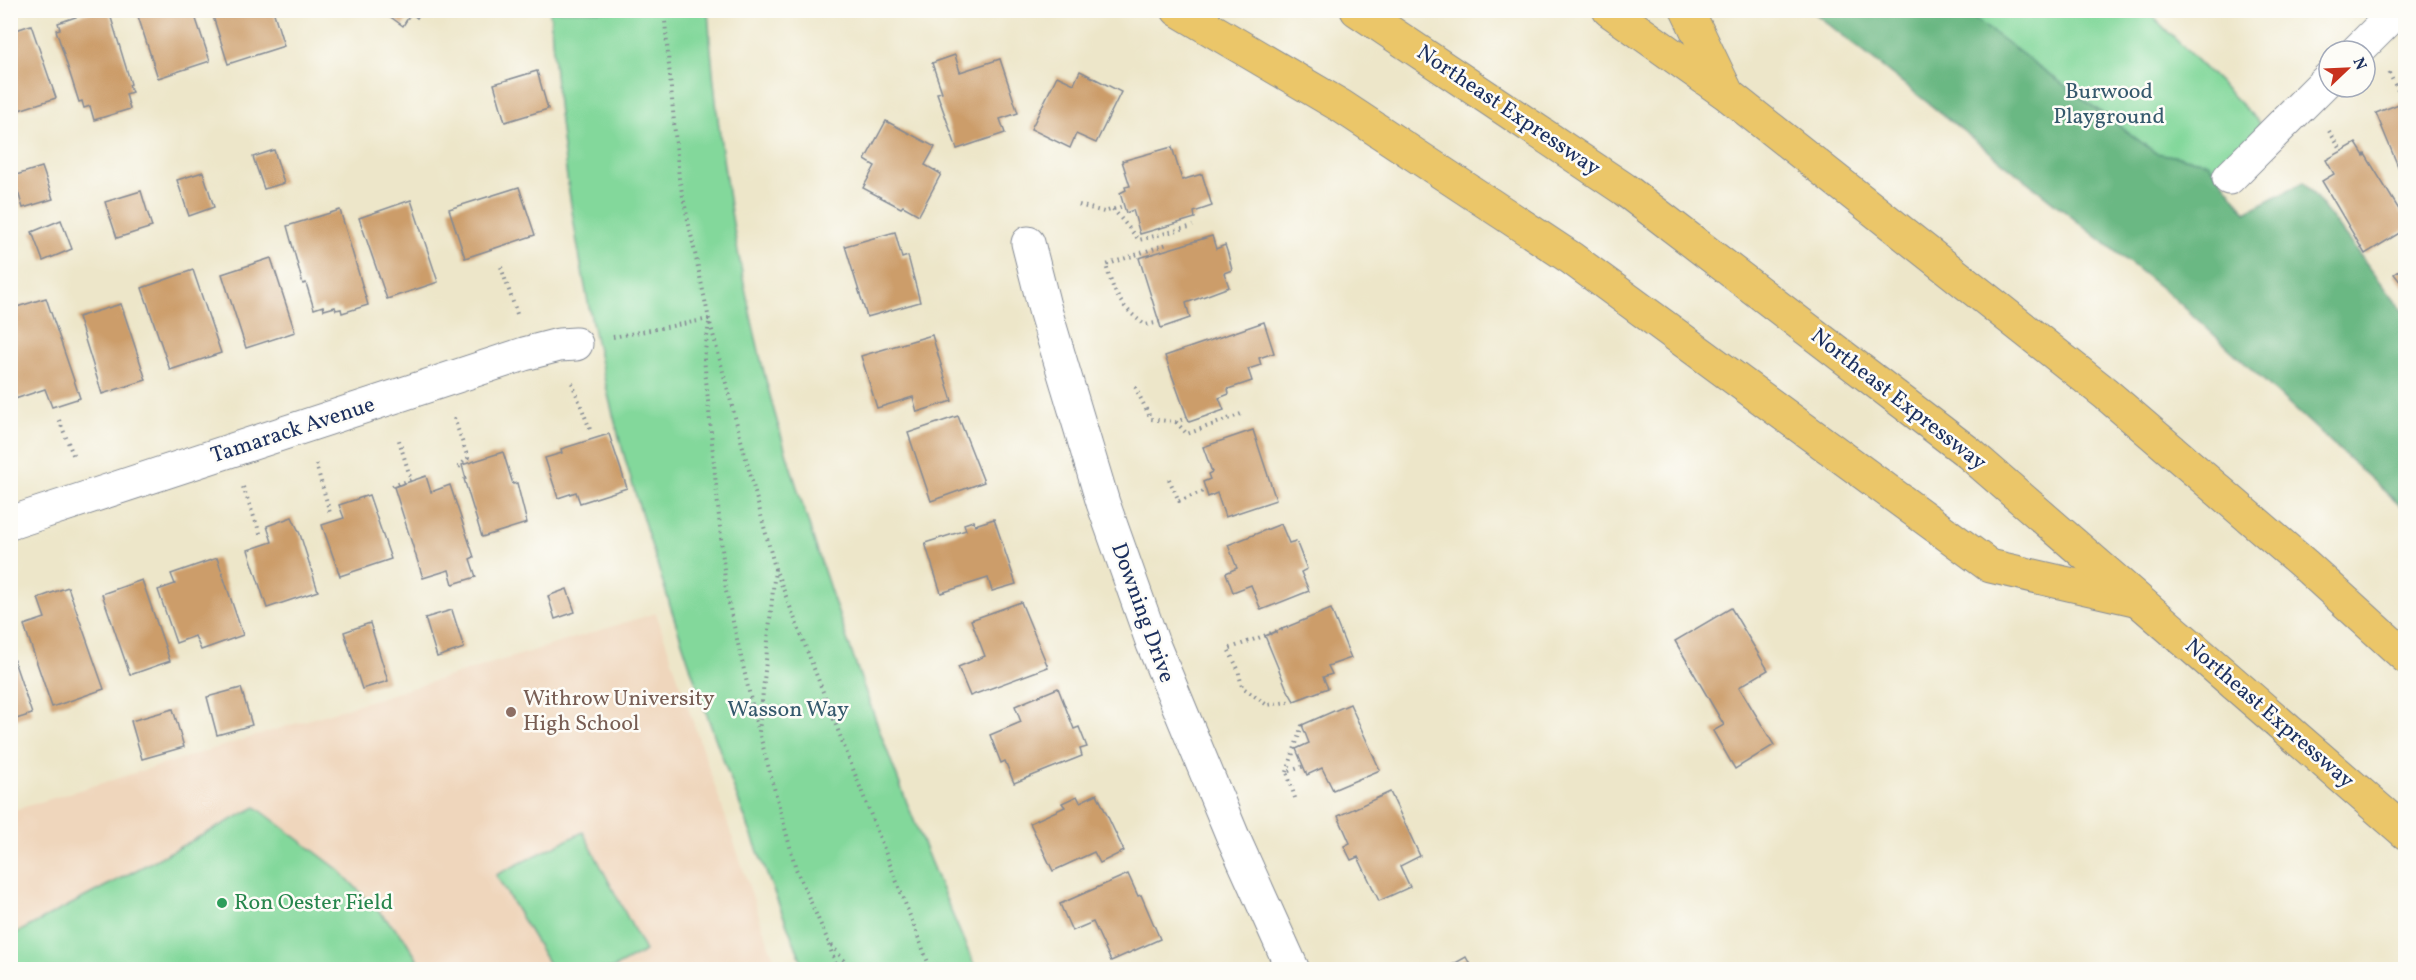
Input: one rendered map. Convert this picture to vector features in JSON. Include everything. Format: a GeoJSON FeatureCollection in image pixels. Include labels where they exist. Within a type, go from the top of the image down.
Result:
{"type":"FeatureCollection","features":[{"type":"Feature","properties":{"kind":"highway"},"geometry":{"type":"LineString","coordinates":[[1178,10],[1341,106],[1571,258],[1990,566],[2138,600]]}},
{"type":"Feature","properties":{"kind":"highway","name":"Northeast Expressway"},"geometry":{"type":"LineString","coordinates":[[1357,10],[1624,189],[1969,453],[2406,833]]}},
{"type":"Feature","properties":{"kind":"highway"},"geometry":{"type":"LineString","coordinates":[[1609,10],[1728,94],[2104,393],[2304,564],[2406,657]]}},
{"type":"Feature","properties":{"kind":"highway"},"geometry":{"type":"LineString","coordinates":[[1687,10],[1728,94]]}},
{"type":"Feature","properties":{"kind":"street"},"geometry":{"type":"LineString","coordinates":[[2369,39],[2398,10]]}},
{"type":"Feature","properties":{"kind":"street"},"geometry":{"type":"LineString","coordinates":[[2229,178],[2317,90]]}},
{"type":"Feature","properties":{"kind":"street","name":"Downing Drive"},"geometry":{"type":"LineString","coordinates":[[1028,243],[1045,310],[1102,503],[1153,644],[1233,837],[1293,969]]}},
{"type":"Feature","properties":{"kind":"street","name":"Tamarack Avenue"},"geometry":{"type":"LineString","coordinates":[[10,523],[524,354],[559,345],[576,344]]}},
{"type":"Feature","properties":{"kind":"path"},"geometry":{"type":"LineString","coordinates":[[664,10],[679,178],[709,319],[775,568],[931,969]]}},
{"type":"Feature","properties":{"kind":"path"},"geometry":{"type":"LineString","coordinates":[[2388,71],[2404,102]]}},
{"type":"Feature","properties":{"kind":"path"},"geometry":{"type":"LineString","coordinates":[[1079,205],[1104,212],[1124,206]]}},
{"type":"Feature","properties":{"kind":"path"},"geometry":{"type":"LineString","coordinates":[[1113,209],[1139,240],[1193,226]]}},
{"type":"Feature","properties":{"kind":"path"},"geometry":{"type":"LineString","coordinates":[[1160,322],[1144,325],[1126,310],[1112,286],[1106,265],[1167,244]]}},
{"type":"Feature","properties":{"kind":"path"},"geometry":{"type":"LineString","coordinates":[[501,267],[517,314]]}},
{"type":"Feature","properties":{"kind":"path"},"geometry":{"type":"LineString","coordinates":[[576,344],[709,319]]}},
{"type":"Feature","properties":{"kind":"path"},"geometry":{"type":"LineString","coordinates":[[709,319],[704,358],[726,591],[759,732],[796,869],[838,969]]}},
{"type":"Feature","properties":{"kind":"path"},"geometry":{"type":"LineString","coordinates":[[572,382],[591,432]]}},
{"type":"Feature","properties":{"kind":"path"},"geometry":{"type":"LineString","coordinates":[[1135,387],[1151,419],[1176,423],[1188,417]]}},
{"type":"Feature","properties":{"kind":"path"},"geometry":{"type":"LineString","coordinates":[[1176,423],[1187,434],[1244,413]]}},
{"type":"Feature","properties":{"kind":"path"},"geometry":{"type":"LineString","coordinates":[[454,417],[468,458],[456,470]]}},
{"type":"Feature","properties":{"kind":"path"},"geometry":{"type":"LineString","coordinates":[[59,420],[74,457]]}},
{"type":"Feature","properties":{"kind":"path"},"geometry":{"type":"LineString","coordinates":[[392,486],[411,480],[398,437]]}},
{"type":"Feature","properties":{"kind":"path"},"geometry":{"type":"LineString","coordinates":[[316,464],[330,513]]}},
{"type":"Feature","properties":{"kind":"path"},"geometry":{"type":"LineString","coordinates":[[1169,478],[1179,501],[1206,490]]}},
{"type":"Feature","properties":{"kind":"path"},"geometry":{"type":"LineString","coordinates":[[243,488],[261,536]]}},
{"type":"Feature","properties":{"kind":"path"},"geometry":{"type":"LineString","coordinates":[[759,732],[775,568]]}},
{"type":"Feature","properties":{"kind":"path"},"geometry":{"type":"LineString","coordinates":[[1288,627],[1228,649],[1238,669],[1242,687],[1267,705],[1294,701]]}},
{"type":"Feature","properties":{"kind":"path"},"geometry":{"type":"LineString","coordinates":[[1295,798],[1287,772],[1302,725]]}},
{"type":"Feature","properties":{"kind":"path"},"geometry":{"type":"LineString","coordinates":[[1287,772],[1304,766]]}},
{"type":"Feature","properties":{"kind":"path"},"geometry":{"type":"LineString","coordinates":[[828,941],[852,969]]}},
{"type":"Feature","properties":{"kind":"shaded area","name":"Withrow University High School"},"geometry":{"type":"Polygon","coordinates":[[[656,613],[779,969],[11,970],[11,811],[656,613]]]}},
{"type":"Feature","properties":{"kind":"green space","name":"Wasson Way"},"geometry":{"type":"Polygon","coordinates":[[[550,11],[708,11],[723,160],[739,260],[773,407],[830,589],[863,685],[917,828],[976,969],[805,969],[713,733],[680,637],[617,431],[594,332],[577,240],[563,149],[550,11]]]}},
{"type":"Feature","properties":{"kind":"green space"},"geometry":{"type":"Polygon","coordinates":[[[1812,11],[1964,11],[2156,153],[2208,162],[2246,212],[2304,182],[2405,314],[2405,510],[2174,298],[1812,11]]]}},
{"type":"Feature","properties":{"kind":"green space","name":"Burwood Playground"},"geometry":{"type":"Polygon","coordinates":[[[1834,11],[2147,11],[2272,135],[2229,178],[2189,169],[1834,11]]]}},
{"type":"Feature","properties":{"kind":"green space","name":"Ron Oester Field"},"geometry":{"type":"Polygon","coordinates":[[[256,807],[339,870],[405,939],[423,969],[11,969],[11,936],[256,807]]]}},
{"type":"Feature","properties":{"kind":"green space"},"geometry":{"type":"Polygon","coordinates":[[[583,832],[645,951],[612,969],[552,969],[496,875],[583,832]]]}},
{"type":"Feature","properties":{"kind":"building"},"geometry":{"type":"Polygon","coordinates":[[[102,10],[103,13],[109,11],[132,92],[126,94],[130,109],[94,120],[90,106],[84,108],[82,101],[79,102],[56,30],[60,29],[58,23],[102,10]]]}},
{"type":"Feature","properties":{"kind":"building"},"geometry":{"type":"Polygon","coordinates":[[[136,10],[193,10],[210,61],[158,78],[136,10]]]}},
{"type":"Feature","properties":{"kind":"building"},"geometry":{"type":"Polygon","coordinates":[[[211,10],[273,10],[284,46],[228,64],[211,10]]]}},
{"type":"Feature","properties":{"kind":"building"},"geometry":{"type":"Polygon","coordinates":[[[381,10],[422,10],[417,18],[411,13],[403,26],[381,10]]]}},
{"type":"Feature","properties":{"kind":"building"},"geometry":{"type":"Polygon","coordinates":[[[31,25],[56,98],[10,113],[10,32],[31,25]]]}},
{"type":"Feature","properties":{"kind":"building"},"geometry":{"type":"Polygon","coordinates":[[[955,55],[960,72],[1000,59],[1018,113],[1000,119],[1005,133],[957,149],[937,93],[942,92],[932,63],[955,55]]]}},
{"type":"Feature","properties":{"kind":"building"},"geometry":{"type":"Polygon","coordinates":[[[537,71],[548,109],[505,122],[494,84],[537,71]]]}},
{"type":"Feature","properties":{"kind":"building"},"geometry":{"type":"Polygon","coordinates":[[[1080,71],[1121,92],[1096,143],[1076,134],[1070,148],[1031,129],[1057,76],[1074,84],[1080,71]]]}},
{"type":"Feature","properties":{"kind":"building"},"geometry":{"type":"Polygon","coordinates":[[[2406,101],[2406,174],[2402,176],[2376,113],[2406,101]]]}},
{"type":"Feature","properties":{"kind":"building"},"geometry":{"type":"Polygon","coordinates":[[[886,121],[935,147],[925,165],[941,174],[919,215],[863,188],[875,166],[865,160],[886,121]]]}},
{"type":"Feature","properties":{"kind":"building"},"geometry":{"type":"Polygon","coordinates":[[[2356,143],[2406,221],[2406,229],[2365,254],[2322,181],[2334,174],[2326,160],[2356,143]]]}},
{"type":"Feature","properties":{"kind":"building"},"geometry":{"type":"Polygon","coordinates":[[[1172,147],[1182,180],[1202,174],[1212,206],[1194,212],[1195,218],[1140,234],[1133,210],[1126,213],[1120,193],[1126,190],[1125,187],[1130,186],[1122,161],[1172,147]]]}},
{"type":"Feature","properties":{"kind":"building"},"geometry":{"type":"Polygon","coordinates":[[[274,150],[284,183],[264,189],[253,157],[274,150]]]}},
{"type":"Feature","properties":{"kind":"building"},"geometry":{"type":"Polygon","coordinates":[[[42,167],[53,199],[23,208],[13,176],[42,167]]]}},
{"type":"Feature","properties":{"kind":"building"},"geometry":{"type":"Polygon","coordinates":[[[203,172],[214,207],[189,216],[177,180],[203,172]]]}},
{"type":"Feature","properties":{"kind":"building"},"geometry":{"type":"Polygon","coordinates":[[[519,187],[535,235],[465,258],[449,209],[519,187]]]}},
{"type":"Feature","properties":{"kind":"building"},"geometry":{"type":"Polygon","coordinates":[[[141,191],[152,227],[117,238],[105,202],[141,191]]]}},
{"type":"Feature","properties":{"kind":"building"},"geometry":{"type":"Polygon","coordinates":[[[411,200],[438,282],[387,299],[359,218],[411,200]]]}},
{"type":"Feature","properties":{"kind":"building"},"geometry":{"type":"Polygon","coordinates":[[[340,210],[368,305],[342,313],[341,309],[336,310],[335,307],[324,310],[323,306],[314,309],[306,283],[303,284],[287,226],[340,210]]]}},
{"type":"Feature","properties":{"kind":"building"},"geometry":{"type":"Polygon","coordinates":[[[61,220],[72,249],[43,261],[32,232],[61,220]]]}},
{"type":"Feature","properties":{"kind":"building"},"geometry":{"type":"Polygon","coordinates":[[[895,232],[902,258],[908,256],[920,302],[867,317],[845,246],[895,232]]]}},
{"type":"Feature","properties":{"kind":"building"},"geometry":{"type":"Polygon","coordinates":[[[1212,236],[1216,249],[1225,245],[1228,254],[1232,270],[1224,273],[1229,287],[1186,303],[1190,318],[1161,328],[1139,258],[1212,236]]]}},
{"type":"Feature","properties":{"kind":"building"},"geometry":{"type":"Polygon","coordinates":[[[271,258],[295,332],[246,348],[222,274],[271,258]]]}},
{"type":"Feature","properties":{"kind":"building"},"geometry":{"type":"Polygon","coordinates":[[[2406,266],[2406,289],[2394,274],[2406,266]]]}},
{"type":"Feature","properties":{"kind":"building"},"geometry":{"type":"Polygon","coordinates":[[[193,270],[221,353],[170,370],[142,288],[193,270]]]}},
{"type":"Feature","properties":{"kind":"building"},"geometry":{"type":"Polygon","coordinates":[[[46,298],[80,398],[52,407],[45,389],[12,400],[10,396],[10,309],[46,298]]]}},
{"type":"Feature","properties":{"kind":"building"},"geometry":{"type":"Polygon","coordinates":[[[121,304],[146,380],[102,394],[78,317],[121,304]]]}},
{"type":"Feature","properties":{"kind":"building"},"geometry":{"type":"Polygon","coordinates":[[[1264,322],[1274,353],[1259,358],[1261,365],[1248,369],[1252,381],[1228,389],[1229,394],[1219,398],[1224,410],[1189,422],[1165,356],[1264,322]]]}},
{"type":"Feature","properties":{"kind":"building"},"geometry":{"type":"Polygon","coordinates":[[[932,335],[952,401],[917,412],[913,397],[877,408],[861,356],[932,335]]]}},
{"type":"Feature","properties":{"kind":"building"},"geometry":{"type":"Polygon","coordinates":[[[958,416],[984,482],[931,501],[908,433],[958,416]]]}},
{"type":"Feature","properties":{"kind":"building"},"geometry":{"type":"Polygon","coordinates":[[[1253,430],[1276,500],[1225,517],[1217,493],[1208,497],[1203,482],[1210,479],[1208,474],[1212,472],[1203,447],[1253,430]]]}},
{"type":"Feature","properties":{"kind":"building"},"geometry":{"type":"Polygon","coordinates":[[[609,434],[627,488],[580,503],[576,492],[558,498],[545,458],[562,453],[561,449],[609,434]]]}},
{"type":"Feature","properties":{"kind":"building"},"geometry":{"type":"Polygon","coordinates":[[[503,452],[513,484],[517,483],[527,523],[482,537],[464,479],[466,479],[462,465],[503,452]]]}},
{"type":"Feature","properties":{"kind":"building"},"geometry":{"type":"Polygon","coordinates":[[[426,476],[431,492],[450,485],[474,557],[470,559],[476,577],[453,584],[449,570],[423,578],[394,487],[426,476]]]}},
{"type":"Feature","properties":{"kind":"building"},"geometry":{"type":"Polygon","coordinates":[[[369,495],[391,559],[340,576],[322,525],[344,518],[339,505],[369,495]]]}},
{"type":"Feature","properties":{"kind":"building"},"geometry":{"type":"Polygon","coordinates":[[[292,517],[300,534],[318,591],[267,608],[248,550],[272,542],[267,526],[292,517]]]}},
{"type":"Feature","properties":{"kind":"building"},"geometry":{"type":"Polygon","coordinates":[[[994,519],[1016,584],[992,591],[988,578],[941,593],[925,543],[966,530],[964,524],[973,521],[975,525],[994,519]]]}},
{"type":"Feature","properties":{"kind":"building"},"geometry":{"type":"Polygon","coordinates":[[[1281,524],[1289,543],[1296,541],[1307,569],[1301,572],[1309,591],[1261,610],[1251,585],[1233,592],[1226,573],[1237,568],[1228,545],[1281,524]]]}},
{"type":"Feature","properties":{"kind":"building"},"geometry":{"type":"Polygon","coordinates":[[[217,558],[243,635],[201,650],[195,636],[176,643],[158,590],[175,584],[171,574],[217,558]]]}},
{"type":"Feature","properties":{"kind":"building"},"geometry":{"type":"Polygon","coordinates":[[[142,580],[170,661],[130,675],[102,594],[142,580]]]}},
{"type":"Feature","properties":{"kind":"building"},"geometry":{"type":"Polygon","coordinates":[[[68,587],[104,689],[52,707],[24,625],[45,618],[38,598],[68,587]]]}},
{"type":"Feature","properties":{"kind":"building"},"geometry":{"type":"Polygon","coordinates":[[[567,589],[575,612],[555,619],[548,596],[567,589]]]}},
{"type":"Feature","properties":{"kind":"building"},"geometry":{"type":"Polygon","coordinates":[[[1021,602],[1048,667],[970,696],[958,667],[985,656],[971,620],[1021,602]]]}},
{"type":"Feature","properties":{"kind":"building"},"geometry":{"type":"Polygon","coordinates":[[[1731,608],[1768,670],[1739,687],[1774,745],[1735,769],[1713,731],[1724,725],[1675,641],[1731,608]]]}},
{"type":"Feature","properties":{"kind":"building"},"geometry":{"type":"Polygon","coordinates":[[[1331,609],[1351,658],[1328,666],[1332,674],[1323,677],[1328,688],[1294,701],[1265,636],[1331,609]]]}},
{"type":"Feature","properties":{"kind":"building"},"geometry":{"type":"Polygon","coordinates":[[[452,610],[464,648],[437,657],[425,618],[452,610]]]}},
{"type":"Feature","properties":{"kind":"building"},"geometry":{"type":"Polygon","coordinates":[[[370,623],[388,681],[362,689],[344,632],[370,623]]]}},
{"type":"Feature","properties":{"kind":"building"},"geometry":{"type":"Polygon","coordinates":[[[10,649],[32,714],[10,721],[10,649]]]}},
{"type":"Feature","properties":{"kind":"building"},"geometry":{"type":"Polygon","coordinates":[[[241,688],[252,725],[217,735],[207,697],[241,688]]]}},
{"type":"Feature","properties":{"kind":"building"},"geometry":{"type":"Polygon","coordinates":[[[1058,688],[1074,729],[1079,727],[1087,747],[1080,749],[1082,756],[1014,783],[1005,761],[1001,763],[990,735],[1021,722],[1015,706],[1058,688]]]}},
{"type":"Feature","properties":{"kind":"building"},"geometry":{"type":"Polygon","coordinates":[[[1350,704],[1380,770],[1333,790],[1322,768],[1307,775],[1296,749],[1309,743],[1302,725],[1350,704]]]}},
{"type":"Feature","properties":{"kind":"building"},"geometry":{"type":"Polygon","coordinates":[[[173,709],[184,747],[142,759],[131,721],[173,709]]]}},
{"type":"Feature","properties":{"kind":"building"},"geometry":{"type":"Polygon","coordinates":[[[1390,792],[1420,856],[1400,866],[1410,887],[1379,901],[1358,857],[1351,860],[1344,846],[1350,843],[1338,816],[1390,792]]]}},
{"type":"Feature","properties":{"kind":"building"},"geometry":{"type":"Polygon","coordinates":[[[1097,794],[1124,851],[1100,863],[1094,852],[1053,871],[1030,823],[1065,807],[1062,803],[1077,796],[1080,802],[1097,794]]]}},
{"type":"Feature","properties":{"kind":"building"},"geometry":{"type":"Polygon","coordinates":[[[1128,874],[1138,896],[1141,895],[1160,939],[1111,961],[1093,922],[1072,931],[1060,904],[1128,874]]]}},
{"type":"Feature","properties":{"kind":"building"},"geometry":{"type":"Polygon","coordinates":[[[1466,957],[1473,970],[1443,970],[1466,957]]]}},
{"type":"Feature","properties":{"kind":"place","name":"Withrow University High School"},"geometry":{"type":"Point","coordinates":[511,712]}},
{"type":"Feature","properties":{"kind":"place","name":"Ron Oester Field"},"geometry":{"type":"Point","coordinates":[222,903]}}]}
